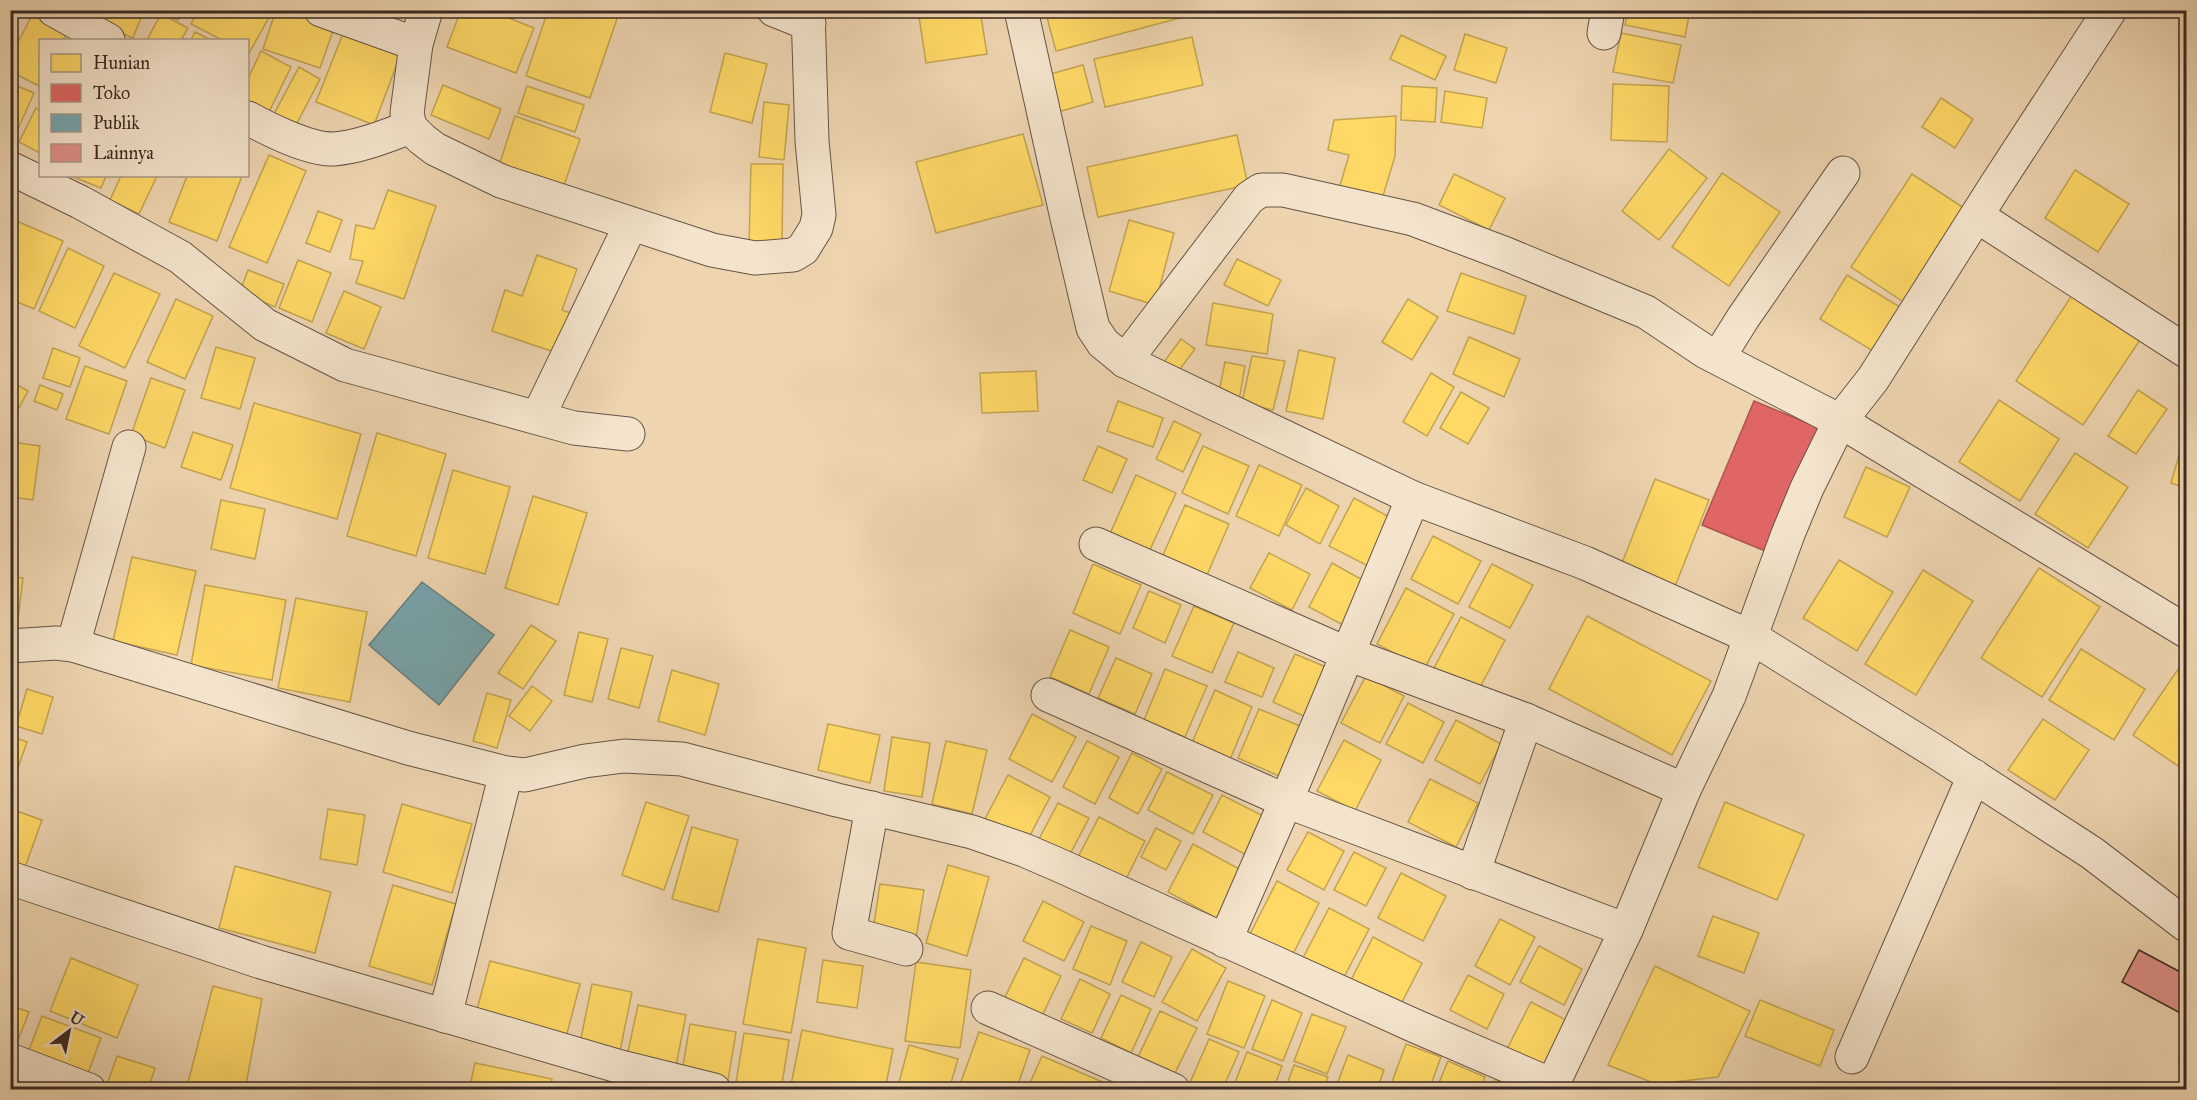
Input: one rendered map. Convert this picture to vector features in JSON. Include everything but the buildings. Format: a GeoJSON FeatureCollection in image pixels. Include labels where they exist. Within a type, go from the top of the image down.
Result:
{"type":"FeatureCollection","features":[{"type":"Feature","properties":{"kind":"street"},"geometry":{"type":"LineString","coordinates":[[54,10],[106,39]]}},
{"type":"Feature","properties":{"kind":"street"},"geometry":{"type":"LineString","coordinates":[[321,10],[416,44]]}},
{"type":"Feature","properties":{"kind":"street"},"geometry":{"type":"LineString","coordinates":[[426,10],[416,44],[407,113],[410,127],[435,148],[501,181],[712,250],[755,258],[786,257],[803,249],[816,228],[819,215],[812,141],[808,17],[774,10]]}},
{"type":"Feature","properties":{"kind":"street"},"geometry":{"type":"LineString","coordinates":[[1021,10],[1093,328],[1103,344],[1125,361],[1413,498],[1585,563],[1751,637],[1974,776],[2092,853],[2187,925]]}},
{"type":"Feature","properties":{"kind":"street"},"geometry":{"type":"LineString","coordinates":[[10,646],[56,643],[72,645],[408,748],[506,773],[532,774],[597,759],[665,757],[682,759],[972,832],[1024,850],[1149,905],[1551,1087],[1626,930],[1684,790],[1729,696],[1788,534],[1807,488],[1840,421],[1873,379],[2110,10]]}},
{"type":"Feature","properties":{"kind":"street"},"geometry":{"type":"LineString","coordinates":[[249,118],[295,141],[333,149],[373,140],[410,127]]}},
{"type":"Feature","properties":{"kind":"street"},"geometry":{"type":"LineString","coordinates":[[10,168],[80,202],[180,257],[265,325],[345,365],[574,428],[628,434]]}},
{"type":"Feature","properties":{"kind":"street"},"geometry":{"type":"LineString","coordinates":[[1718,358],[1843,172]]}},
{"type":"Feature","properties":{"kind":"street"},"geometry":{"type":"LineString","coordinates":[[1125,361],[1249,198],[1261,190],[1283,190],[1413,219],[1506,254],[1646,312],[1718,358],[1840,421],[2187,632]]}},
{"type":"Feature","properties":{"kind":"street"},"geometry":{"type":"LineString","coordinates":[[1977,216],[2187,351]]}},
{"type":"Feature","properties":{"kind":"street"},"geometry":{"type":"LineString","coordinates":[[538,417],[631,224]]}},
{"type":"Feature","properties":{"kind":"street"},"geometry":{"type":"LineString","coordinates":[[72,645],[129,447]]}},
{"type":"Feature","properties":{"kind":"street"},"geometry":{"type":"LineString","coordinates":[[1225,941],[1413,498]]}},
{"type":"Feature","properties":{"kind":"street"},"geometry":{"type":"LineString","coordinates":[[1096,544],[1348,654],[1526,720],[1684,790]]}},
{"type":"Feature","properties":{"kind":"street"},"geometry":{"type":"LineString","coordinates":[[1048,695],[1286,801],[1626,930]]}},
{"type":"Feature","properties":{"kind":"street"},"geometry":{"type":"LineString","coordinates":[[1473,873],[1526,720]]}},
{"type":"Feature","properties":{"kind":"street"},"geometry":{"type":"LineString","coordinates":[[445,1016],[506,773]]}},
{"type":"Feature","properties":{"kind":"street"},"geometry":{"type":"LineString","coordinates":[[1852,1057],[1974,776]]}},
{"type":"Feature","properties":{"kind":"street"},"geometry":{"type":"LineString","coordinates":[[872,808],[849,933],[906,949]]}},
{"type":"Feature","properties":{"kind":"street"},"geometry":{"type":"LineString","coordinates":[[10,878],[261,962],[621,1067],[714,1089]]}},
{"type":"Feature","properties":{"kind":"street"},"geometry":{"type":"LineString","coordinates":[[988,1008],[1173,1089]]}},
{"type":"Feature","properties":{"kind":"street"},"geometry":{"type":"LineString","coordinates":[[10,1060],[89,1089]]}}]}
